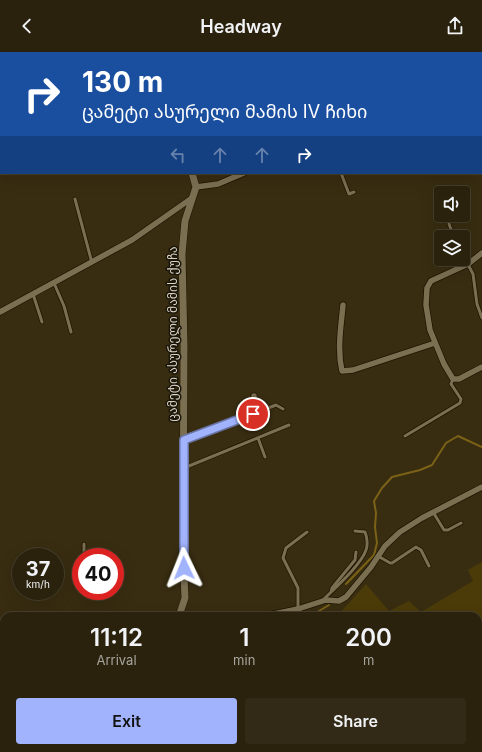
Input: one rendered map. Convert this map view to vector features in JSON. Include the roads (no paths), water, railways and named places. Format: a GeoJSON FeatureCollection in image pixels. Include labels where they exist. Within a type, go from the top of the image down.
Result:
{"type":"FeatureCollection","features":[{"type":"Feature","properties":{"kind":"street"},"geometry":{"type":"LineString","coordinates":[[192,174],[196,187],[218,184],[242,174]]}},
{"type":"Feature","properties":{"kind":"street","name":"ცამეტი ასურელი მამის ქუჩა"},"geometry":{"type":"LineString","coordinates":[[180,612],[185,598],[183,552],[184,346],[182,254],[185,221],[196,187]]}},
{"type":"Feature","properties":{"kind":"street"},"geometry":{"type":"LineString","coordinates":[[0,312],[132,240],[192,198]]}},
{"type":"Feature","properties":{"kind":"street"},"geometry":{"type":"LineString","coordinates":[[470,262],[482,253]]}},
{"type":"Feature","properties":{"kind":"street"},"geometry":{"type":"LineString","coordinates":[[464,266],[431,281],[427,288],[426,305],[430,330],[453,379],[458,379],[482,367]]}},
{"type":"Feature","properties":{"kind":"street"},"geometry":{"type":"LineString","coordinates":[[343,305],[339,344],[342,372],[353,370],[435,343]]}},
{"type":"Feature","properties":{"kind":"street"},"geometry":{"type":"LineString","coordinates":[[184,440],[253,414],[254,396]]}},
{"type":"Feature","properties":{"kind":"street"},"geometry":{"type":"LineString","coordinates":[[283,612],[324,601],[339,601],[346,597],[372,567],[385,546],[400,532],[422,518],[482,487]]}},
{"type":"Feature","properties":{"kind":"lane"},"geometry":{"type":"LineString","coordinates":[[340,174],[349,194],[354,192]]}},
{"type":"Feature","properties":{"kind":"lane"},"geometry":{"type":"LineString","coordinates":[[75,199],[92,263]]}},
{"type":"Feature","properties":{"kind":"lane"},"geometry":{"type":"LineString","coordinates":[[449,224],[451,230]]}},
{"type":"Feature","properties":{"kind":"lane"},"geometry":{"type":"LineString","coordinates":[[469,266],[473,274],[477,304],[482,318]]}},
{"type":"Feature","properties":{"kind":"lane"},"geometry":{"type":"LineString","coordinates":[[54,283],[64,306],[71,332]]}},
{"type":"Feature","properties":{"kind":"lane"},"geometry":{"type":"LineString","coordinates":[[33,294],[42,322]]}},
{"type":"Feature","properties":{"kind":"lane"},"geometry":{"type":"LineString","coordinates":[[405,436],[460,403],[461,399],[451,384],[453,379]]}},
{"type":"Feature","properties":{"kind":"lane"},"geometry":{"type":"LineString","coordinates":[[253,414],[276,405],[283,408]]}},
{"type":"Feature","properties":{"kind":"lane"},"geometry":{"type":"LineString","coordinates":[[184,468],[289,425]]}},
{"type":"Feature","properties":{"kind":"lane"},"geometry":{"type":"LineString","coordinates":[[258,438],[265,457]]}},
{"type":"Feature","properties":{"kind":"lane"},"geometry":{"type":"LineString","coordinates":[[433,512],[444,530],[448,530],[461,523]]}},
{"type":"Feature","properties":{"kind":"lane"},"geometry":{"type":"LineString","coordinates":[[331,592],[336,589],[345,578],[362,557],[366,549],[365,532],[355,531]]}},
{"type":"Feature","properties":{"kind":"lane"},"geometry":{"type":"LineString","coordinates":[[298,609],[298,588],[283,558],[286,548],[307,532]]}},
{"type":"Feature","properties":{"kind":"lane"},"geometry":{"type":"LineString","coordinates":[[378,556],[390,563],[416,547],[421,550],[429,566]]}},
{"type":"Feature","properties":{"kind":"lane"},"geometry":{"type":"LineString","coordinates":[[324,601],[331,592],[332,588],[355,560],[356,552]]}},
{"type":"Feature","properties":{"kind":"waterway"},"geometry":{"type":"LineString","coordinates":[[346,584],[374,555],[377,543],[374,501],[382,488],[392,477],[420,470],[432,465],[446,443],[458,436],[482,447]]}},
{"type":"Feature","properties":{"kind":"waterway"},"geometry":{"type":"LineString","coordinates":[[317,612],[329,605]]}}]}
